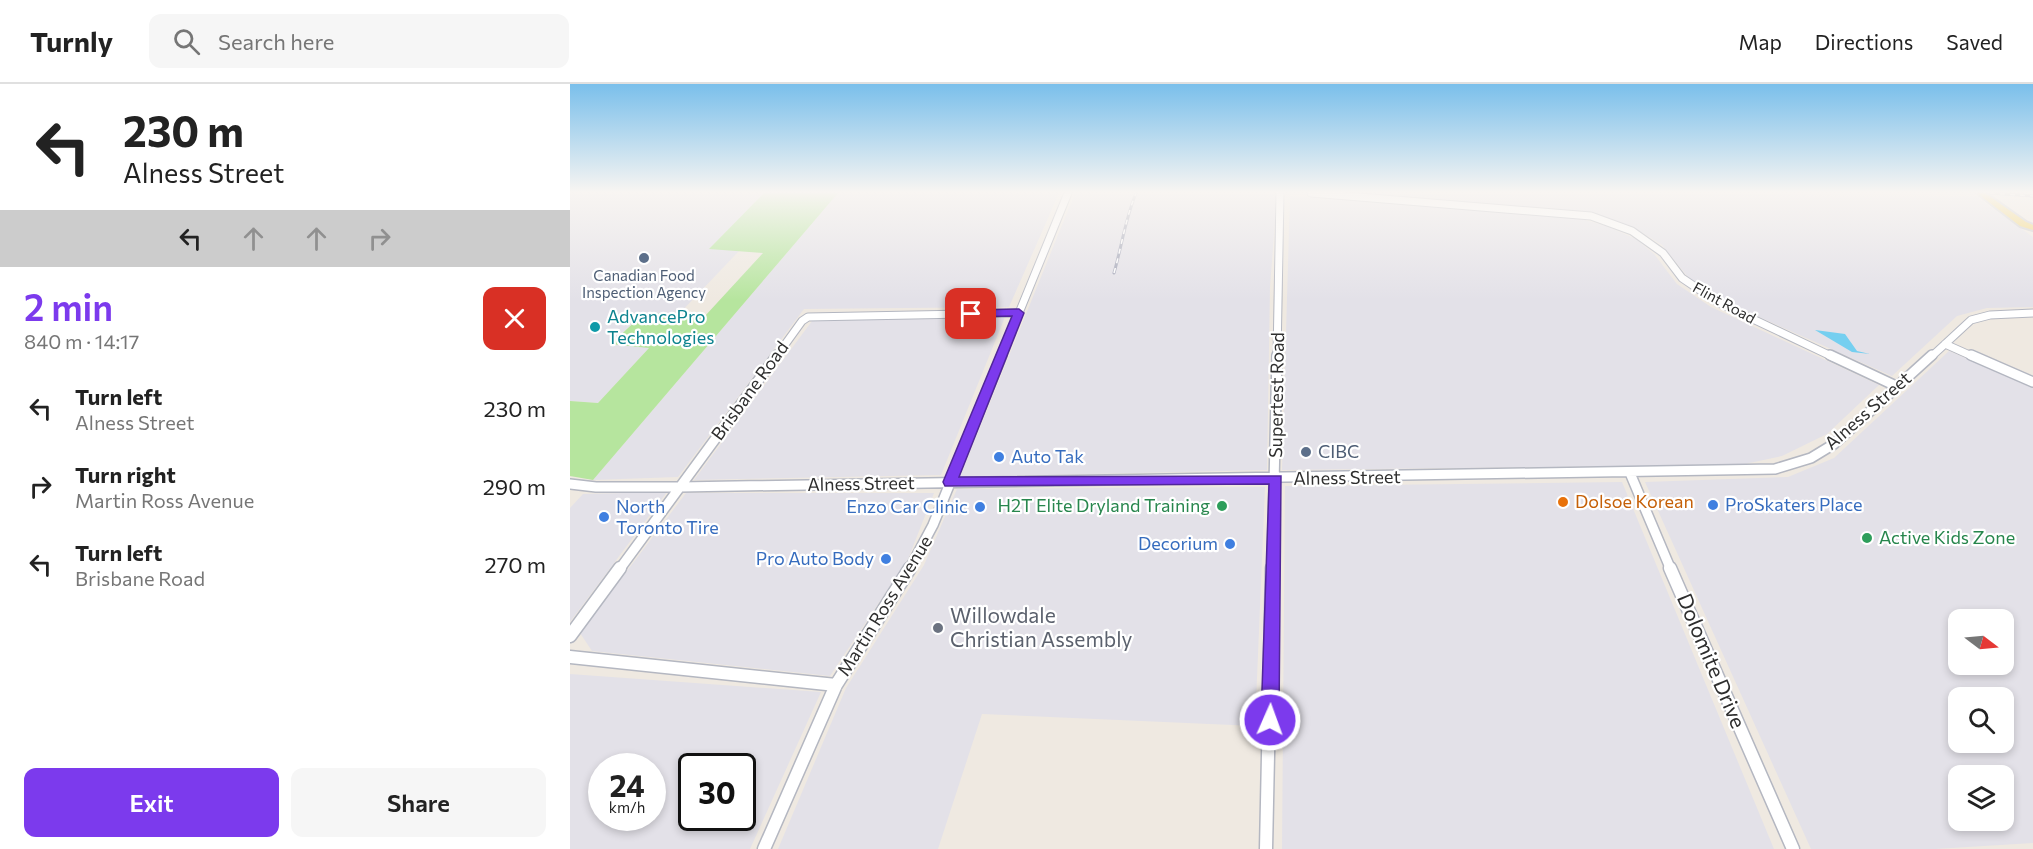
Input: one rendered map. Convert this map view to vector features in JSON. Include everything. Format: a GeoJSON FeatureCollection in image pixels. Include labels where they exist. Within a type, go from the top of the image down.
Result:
{"type":"FeatureCollection","features":[{"type":"Feature","properties":{"kind":"street","name":"Martin Ross Avenue"},"geometry":{"type":"LineString","coordinates":[[764,849],[836,685],[920,552],[1053,229]]}},
{"type":"Feature","properties":{"kind":"street","name":"Supertest Road"},"geometry":{"type":"LineString","coordinates":[[1266,849],[1276,479],[1280,229]]}},
{"type":"Feature","properties":{"kind":"street","name":"Flint Road"},"geometry":{"type":"LineString","coordinates":[[1623,229],[1650,242],[1682,279],[1719,303],[1896,386]]}},
{"type":"Feature","properties":{"kind":"street","name":"Brisbane Road"},"geometry":{"type":"LineString","coordinates":[[570,636],[802,321],[808,317],[1019,313]]}},
{"type":"Feature","properties":{"kind":"street","name":"Alness Street"},"geometry":{"type":"LineString","coordinates":[[570,484],[596,487],[680,487],[1775,469],[1811,458],[1853,428],[1896,386],[1971,320],[1990,315],[2033,313]]}},
{"type":"Feature","properties":{"kind":"street"},"geometry":{"type":"LineString","coordinates":[[1945,344],[2033,382]]}},
{"type":"Feature","properties":{"kind":"street","name":"Dolomite Drive"},"geometry":{"type":"LineString","coordinates":[[1630,473],[1793,849]]}},
{"type":"Feature","properties":{"kind":"street"},"geometry":{"type":"LineString","coordinates":[[570,657],[836,685]]}},
{"type":"Feature","properties":{"kind":"shaded area"},"geometry":{"type":"Polygon","coordinates":[[[570,229],[729,229],[710,248],[739,251],[678,315],[644,313],[611,344],[650,347],[598,403],[570,401],[570,229]]]}},
{"type":"Feature","properties":{"kind":"shaded area"},"geometry":{"type":"Polygon","coordinates":[[[808,229],[1043,229],[1009,307],[804,309],[678,477],[593,480],[808,229]]]}},
{"type":"Feature","properties":{"kind":"shaded area"},"geometry":{"type":"Polygon","coordinates":[[[1061,229],[1274,229],[1270,287],[1267,470],[960,477],[1061,229]]]}},
{"type":"Feature","properties":{"kind":"shaded area"},"geometry":{"type":"Polygon","coordinates":[[[1289,229],[1612,229],[1636,239],[1654,254],[1677,284],[1711,307],[1879,385],[1827,434],[1782,456],[1740,465],[1282,470],[1289,229]]]}},
{"type":"Feature","properties":{"kind":"shaded area"},"geometry":{"type":"Polygon","coordinates":[[[1633,229],[2021,229],[2033,237],[2033,307],[1987,308],[1957,316],[1892,376],[1716,298],[1692,282],[1662,245],[1633,229]]]}},
{"type":"Feature","properties":{"kind":"shaded area"},"geometry":{"type":"Polygon","coordinates":[[[1005,317],[941,475],[694,480],[812,321],[1005,317]]]}},
{"type":"Feature","properties":{"kind":"shaded area"},"geometry":{"type":"Polygon","coordinates":[[[1949,351],[2033,387],[2033,843],[1935,849],[1811,849],[1645,482],[1788,477],[1834,458],[1949,351]]]}},
{"type":"Feature","properties":{"kind":"shaded area"},"geometry":{"type":"Polygon","coordinates":[[[1622,482],[1774,849],[1282,849],[1285,486],[1622,482]]]}},
{"type":"Feature","properties":{"kind":"shaded area"},"geometry":{"type":"Polygon","coordinates":[[[1265,487],[1255,726],[982,714],[938,849],[778,849],[846,688],[924,565],[957,489],[1265,487]]]}},
{"type":"Feature","properties":{"kind":"shaded area"},"geometry":{"type":"Polygon","coordinates":[[[667,492],[570,622],[570,508],[583,494],[667,492]]]}},
{"type":"Feature","properties":{"kind":"shaded area"},"geometry":{"type":"Polygon","coordinates":[[[686,493],[934,493],[908,559],[830,676],[592,651],[580,633],[686,493]]]}},
{"type":"Feature","properties":{"kind":"shaded area"},"geometry":{"type":"Polygon","coordinates":[[[570,674],[821,692],[750,849],[570,849],[570,674]]]}},
{"type":"Feature","properties":{"kind":"green space"},"geometry":{"type":"Polygon","coordinates":[[[729,229],[808,229],[593,480],[570,476],[570,401],[598,403],[649,348],[611,344],[644,313],[705,316],[763,253],[709,249],[729,229]]]}},
{"type":"Feature","properties":{"kind":"water"},"geometry":{"type":"Polygon","coordinates":[[[1815,330],[1845,334],[1857,351],[1870,354],[1852,352],[1815,330]]]}},
{"type":"Feature","properties":{"kind":"railway"},"geometry":{"type":"LineString","coordinates":[[1114,273],[1125,229]]}},
{"type":"Feature","properties":{"kind":"place","name":"Canadian Food Inspection Agency"},"geometry":{"type":"Point","coordinates":[644,258]}},
{"type":"Feature","properties":{"kind":"place","name":"AdvancePro Technologies"},"geometry":{"type":"Point","coordinates":[595,327]}},
{"type":"Feature","properties":{"kind":"place","name":"CIBC"},"geometry":{"type":"Point","coordinates":[1306,452]}},
{"type":"Feature","properties":{"kind":"place","name":"Auto Tak"},"geometry":{"type":"Point","coordinates":[999,457]}},
{"type":"Feature","properties":{"kind":"place","name":"Dolsoe Korean"},"geometry":{"type":"Point","coordinates":[1563,502]}},
{"type":"Feature","properties":{"kind":"place","name":"ProSkaters Place"},"geometry":{"type":"Point","coordinates":[1713,505]}},
{"type":"Feature","properties":{"kind":"place","name":"H2T Elite Dryland Training"},"geometry":{"type":"Point","coordinates":[1222,506]}},
{"type":"Feature","properties":{"kind":"place","name":"Enzo Car Clinic"},"geometry":{"type":"Point","coordinates":[980,507]}},
{"type":"Feature","properties":{"kind":"place","name":"North Toronto Tire"},"geometry":{"type":"Point","coordinates":[604,517]}},
{"type":"Feature","properties":{"kind":"place","name":"Active Kids Zone"},"geometry":{"type":"Point","coordinates":[1867,538]}},
{"type":"Feature","properties":{"kind":"place","name":"Decorium"},"geometry":{"type":"Point","coordinates":[1230,544]}},
{"type":"Feature","properties":{"kind":"place","name":"Pro Auto Body"},"geometry":{"type":"Point","coordinates":[886,559]}},
{"type":"Feature","properties":{"kind":"place","name":"Willowdale Christian Assembly"},"geometry":{"type":"Point","coordinates":[938,628]}},
{"type":"Feature","properties":{"kind":"route"},"geometry":{"type":"LineString","coordinates":[[971,314],[1019,313],[950,482],[1276,479],[1270,720]]}}]}
